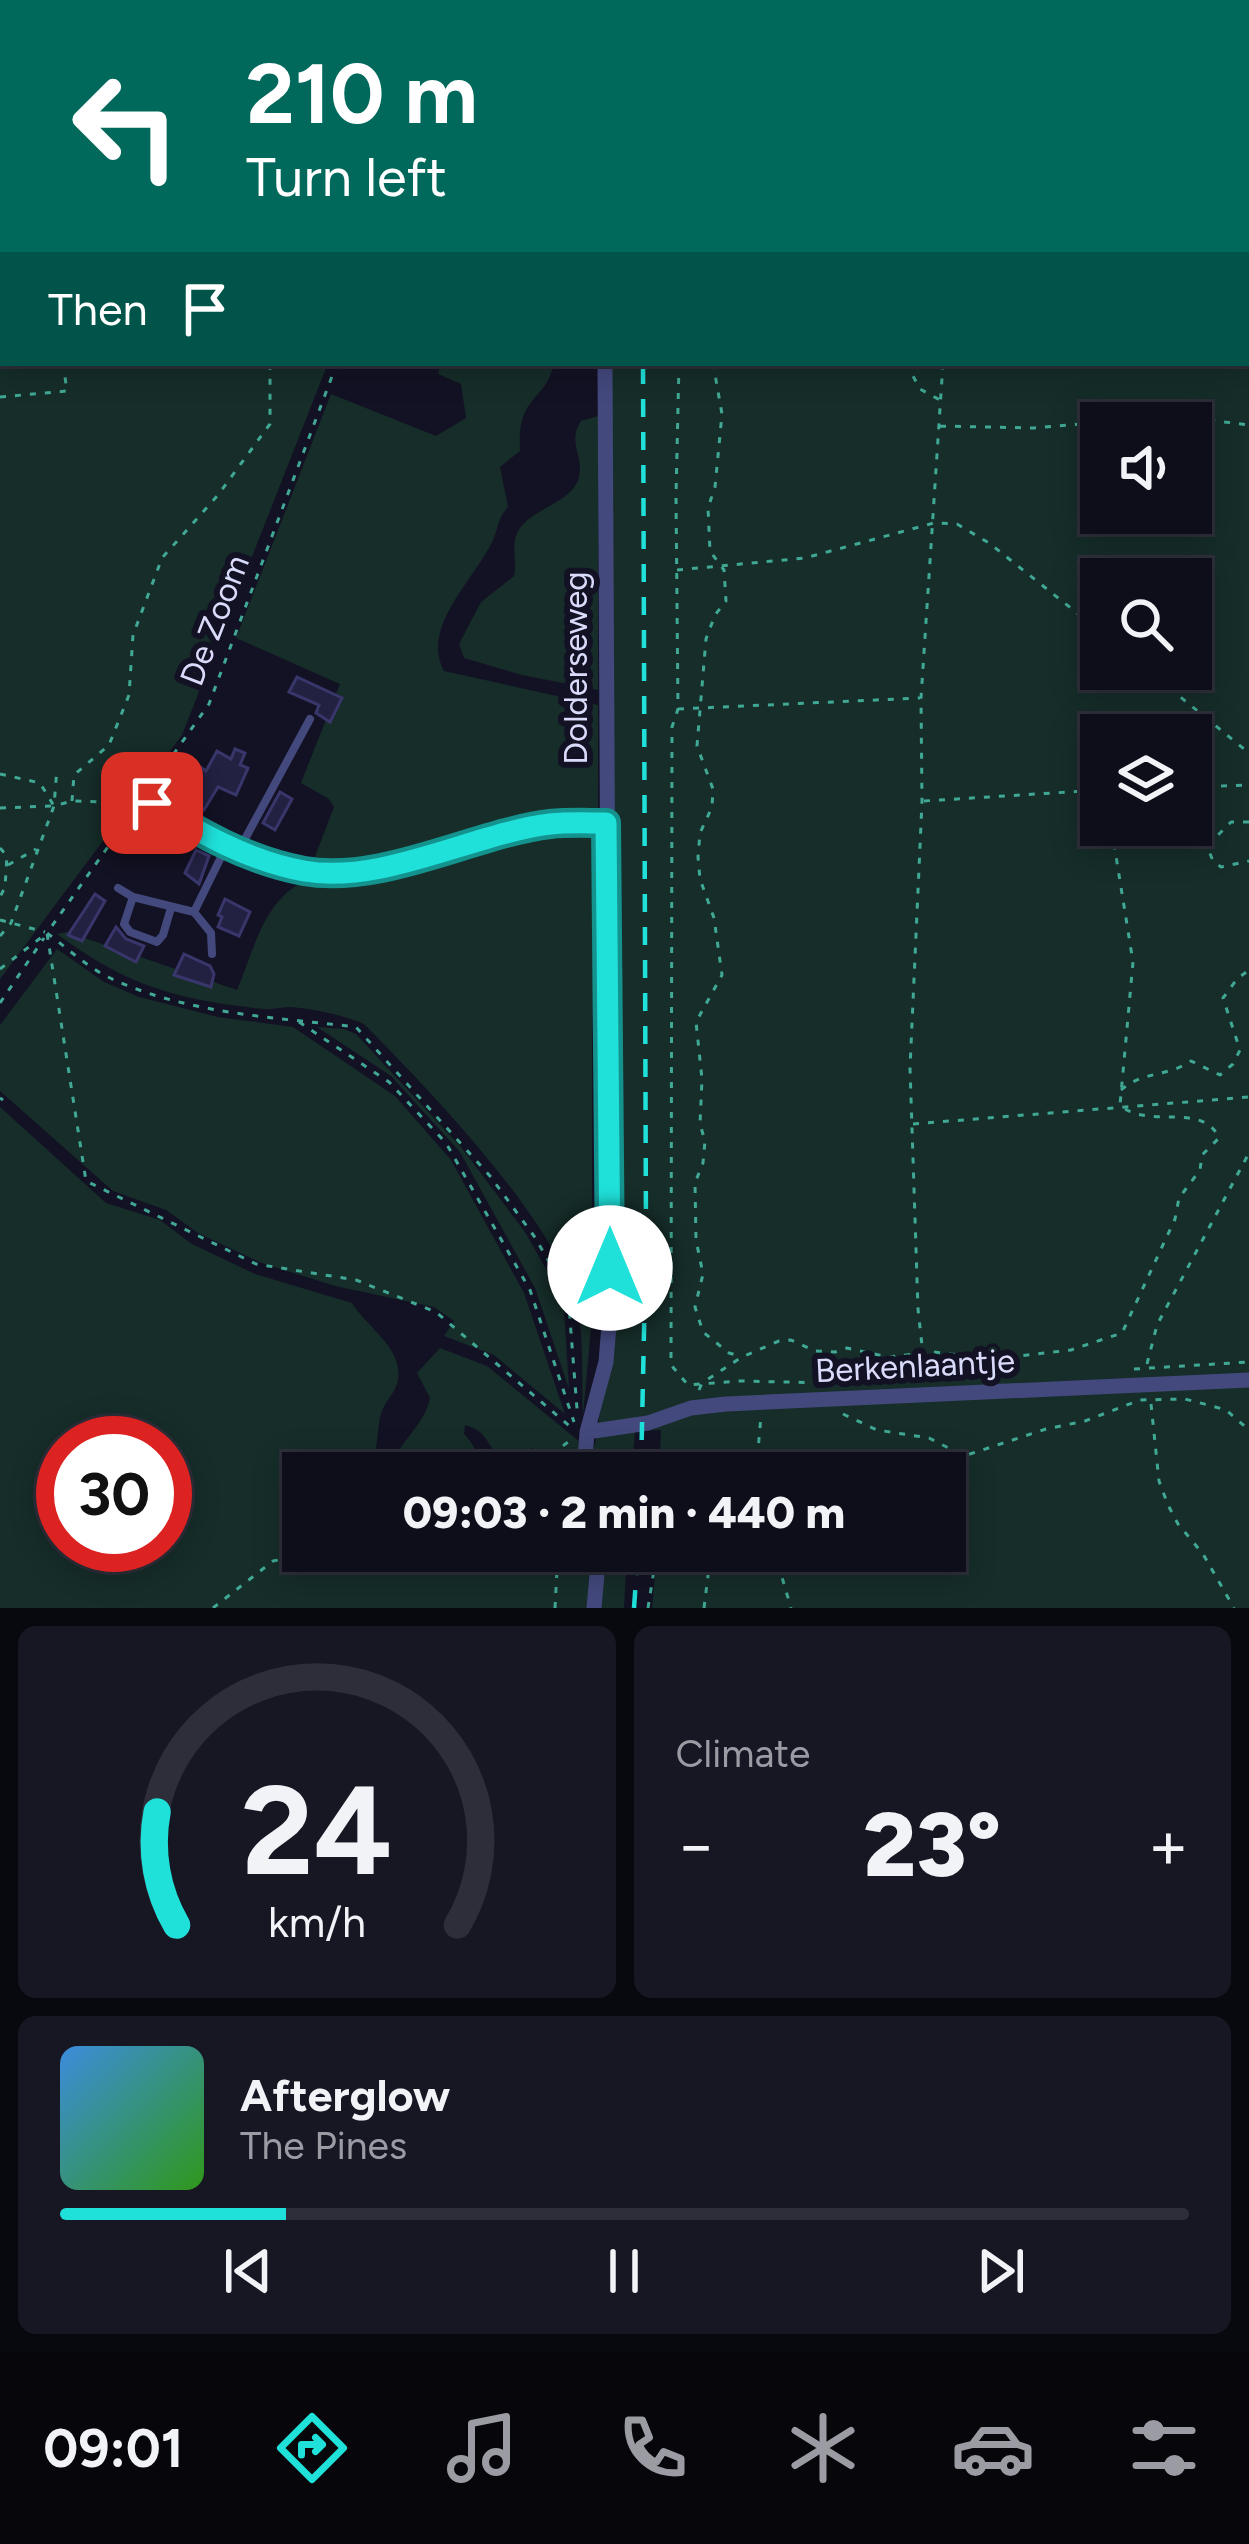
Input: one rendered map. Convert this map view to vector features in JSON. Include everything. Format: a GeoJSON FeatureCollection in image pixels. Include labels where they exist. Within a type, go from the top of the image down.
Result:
{"type":"FeatureCollection","features":[{"type":"Feature","properties":{"kind":"street","name":"Dolderseweg"},"geometry":{"type":"LineString","coordinates":[[583,1452],[583,1433],[606,1362],[610,1313],[605,366]]}},
{"type":"Feature","properties":{"kind":"street","name":"Berkenlaantje"},"geometry":{"type":"LineString","coordinates":[[583,1433],[647,1423],[691,1408],[761,1402],[1144,1381],[1249,1380]]}},
{"type":"Feature","properties":{"kind":"street"},"geometry":{"type":"LineString","coordinates":[[594,1608],[597,1572]]}},
{"type":"Feature","properties":{"kind":"lane"},"geometry":{"type":"LineString","coordinates":[[238,850],[310,719]]}},
{"type":"Feature","properties":{"kind":"lane"},"geometry":{"type":"LineString","coordinates":[[152,803],[238,850],[308,872],[352,871],[423,858],[550,824],[606,823]]}},
{"type":"Feature","properties":{"kind":"lane"},"geometry":{"type":"LineString","coordinates":[[194,911],[227,845]]}},
{"type":"Feature","properties":{"kind":"lane"},"geometry":{"type":"LineString","coordinates":[[118,888],[133,897],[194,911],[211,932],[212,954]]}},
{"type":"Feature","properties":{"kind":"lane"},"geometry":{"type":"LineString","coordinates":[[133,897],[124,924],[130,932],[157,942],[171,908]]}},
{"type":"Feature","properties":{"kind":"path"},"geometry":{"type":"LineString","coordinates":[[0,397],[67,391],[63,366]]}},
{"type":"Feature","properties":{"kind":"path"},"geometry":{"type":"LineString","coordinates":[[72,801],[74,776],[109,745],[129,695],[133,635],[162,558],[218,495],[270,424],[270,366]]}},
{"type":"Feature","properties":{"kind":"path","name":"De Zoom"},"geometry":{"type":"LineString","coordinates":[[0,808],[72,801],[137,803],[209,704],[336,366]]}},
{"type":"Feature","properties":{"kind":"path"},"geometry":{"type":"LineString","coordinates":[[680,366],[677,709],[672,727],[669,840],[671,1365],[688,1385],[830,1383],[925,1374],[932,1380],[947,1380]]}},
{"type":"Feature","properties":{"kind":"path"},"geometry":{"type":"LineString","coordinates":[[714,366],[722,414],[715,487],[708,508],[710,551],[727,583],[726,602],[706,639],[697,746],[713,789],[698,857],[722,975],[697,1022],[700,1124],[705,1141],[695,1183],[696,1240],[703,1274],[695,1307],[703,1332],[729,1353],[742,1357]]}},
{"type":"Feature","properties":{"kind":"path"},"geometry":{"type":"LineString","coordinates":[[908,366],[920,389],[941,400]]}},
{"type":"Feature","properties":{"kind":"path"},"geometry":{"type":"LineString","coordinates":[[928,1395],[918,1309],[910,1068],[922,802],[921,698],[944,366]]}},
{"type":"Feature","properties":{"kind":"path"},"geometry":{"type":"LineString","coordinates":[[939,426],[1034,428],[1177,416],[1249,424]]}},
{"type":"Feature","properties":{"kind":"path"},"geometry":{"type":"LineString","coordinates":[[676,570],[806,558],[934,523],[957,524],[1080,615]]}},
{"type":"Feature","properties":{"kind":"path"},"geometry":{"type":"LineString","coordinates":[[1172,690],[1249,753]]}},
{"type":"Feature","properties":{"kind":"path"},"geometry":{"type":"LineString","coordinates":[[677,709],[921,698]]}},
{"type":"Feature","properties":{"kind":"path"},"geometry":{"type":"LineString","coordinates":[[0,936],[10,923],[55,806],[57,768]]}},
{"type":"Feature","properties":{"kind":"path"},"geometry":{"type":"LineString","coordinates":[[0,774],[40,783],[55,806]]}},
{"type":"Feature","properties":{"kind":"path"},"geometry":{"type":"LineString","coordinates":[[1212,786],[1249,785]]}},
{"type":"Feature","properties":{"kind":"path"},"geometry":{"type":"LineString","coordinates":[[922,802],[1080,791]]}},
{"type":"Feature","properties":{"kind":"path"},"geometry":{"type":"LineString","coordinates":[[1249,822],[1231,822],[1207,846],[1221,867],[1249,861]]}},
{"type":"Feature","properties":{"kind":"path"},"geometry":{"type":"LineString","coordinates":[[6,866],[40,846]]}},
{"type":"Feature","properties":{"kind":"path"},"geometry":{"type":"LineString","coordinates":[[1114,846],[1133,962],[1120,1105]]}},
{"type":"Feature","properties":{"kind":"path"},"geometry":{"type":"LineString","coordinates":[[0,848],[7,856],[0,897]]}},
{"type":"Feature","properties":{"kind":"path"},"geometry":{"type":"LineString","coordinates":[[0,920],[47,933]]}},
{"type":"Feature","properties":{"kind":"path"},"geometry":{"type":"LineString","coordinates":[[47,933],[86,1181],[256,1264],[356,1280],[436,1312],[583,1433]]}},
{"type":"Feature","properties":{"kind":"path"},"geometry":{"type":"LineString","coordinates":[[0,969],[47,933]]}},
{"type":"Feature","properties":{"kind":"path"},"geometry":{"type":"LineString","coordinates":[[0,1003],[47,933]]}},
{"type":"Feature","properties":{"kind":"path"},"geometry":{"type":"LineString","coordinates":[[1120,1092],[1146,1074],[1175,1072],[1191,1061],[1220,1075],[1233,1064],[1240,1050],[1223,998],[1249,970]]}},
{"type":"Feature","properties":{"kind":"path"},"geometry":{"type":"LineString","coordinates":[[295,1019],[356,1027],[490,1176],[534,1236],[568,1294],[583,1433],[530,1291],[446,1143],[389,1082],[295,1019]]}},
{"type":"Feature","properties":{"kind":"path"},"geometry":{"type":"LineString","coordinates":[[911,1124],[1249,1097]]}},
{"type":"Feature","properties":{"kind":"path"},"geometry":{"type":"LineString","coordinates":[[702,1383],[742,1357],[779,1341],[791,1340],[815,1351],[848,1348],[888,1357],[925,1353],[1020,1358],[1071,1350],[1122,1333],[1179,1198],[1200,1170],[1202,1155],[1219,1138],[1214,1126],[1203,1120],[1142,1118],[1120,1105]]}},
{"type":"Feature","properties":{"kind":"path"},"geometry":{"type":"LineString","coordinates":[[815,1399],[877,1430],[929,1438],[964,1456],[1140,1400],[1157,1325],[1249,1154]]}},
{"type":"Feature","properties":{"kind":"path"},"geometry":{"type":"LineString","coordinates":[[1144,1381],[1249,1362]]}},
{"type":"Feature","properties":{"kind":"path"},"geometry":{"type":"LineString","coordinates":[[1144,1381],[1226,1410],[1249,1430]]}},
{"type":"Feature","properties":{"kind":"path"},"geometry":{"type":"LineString","coordinates":[[1144,1381],[1159,1481],[1168,1504],[1234,1608]]}},
{"type":"Feature","properties":{"kind":"path"},"geometry":{"type":"LineString","coordinates":[[757,1452],[761,1402]]}},
{"type":"Feature","properties":{"kind":"path"},"geometry":{"type":"LineString","coordinates":[[556,1452],[583,1433]]}},
{"type":"Feature","properties":{"kind":"path"},"geometry":{"type":"LineString","coordinates":[[213,1608],[273,1561],[282,1559]]}},
{"type":"Feature","properties":{"kind":"path"},"geometry":{"type":"LineString","coordinates":[[555,1608],[557,1572]]}},
{"type":"Feature","properties":{"kind":"path"},"geometry":{"type":"LineString","coordinates":[[648,1608],[654,1572]]}},
{"type":"Feature","properties":{"kind":"path"},"geometry":{"type":"LineString","coordinates":[[704,1608],[708,1572]]}},
{"type":"Feature","properties":{"kind":"path"},"geometry":{"type":"LineString","coordinates":[[780,1572],[791,1608]]}},
{"type":"Feature","properties":{"kind":"green space"},"geometry":{"type":"Polygon","coordinates":[[[0,366],[327,366],[182,735],[0,979],[0,366]]]}},
{"type":"Feature","properties":{"kind":"green space"},"geometry":{"type":"Polygon","coordinates":[[[440,366],[553,366],[527,408],[520,451],[500,467],[508,507],[444,621],[438,654],[444,671],[598,705],[598,809],[424,852],[311,867],[334,807],[301,783],[340,684],[236,638],[331,394],[436,436],[466,418],[461,384],[438,374],[440,366]]]}},
{"type":"Feature","properties":{"kind":"green space"},"geometry":{"type":"Polygon","coordinates":[[[612,366],[1249,366],[1249,1608],[652,1608],[655,1572],[966,1572],[966,1452],[660,1452],[661,1430],[635,1431],[634,1452],[593,1452],[610,1363],[612,366]]]}},
{"type":"Feature","properties":{"kind":"green space"},"geometry":{"type":"Polygon","coordinates":[[[598,416],[598,690],[464,658],[459,644],[481,602],[514,576],[520,528],[575,486],[580,469],[577,429],[581,421],[598,416]]]}},
{"type":"Feature","properties":{"kind":"green space"},"geometry":{"type":"Polygon","coordinates":[[[598,825],[592,1317],[583,1416],[579,1317],[555,1253],[479,1148],[364,1024],[309,1009],[264,1009],[154,988],[107,966],[57,934],[67,932],[237,990],[265,920],[301,883],[395,869],[539,832],[598,825]]]}},
{"type":"Feature","properties":{"kind":"green space"},"geometry":{"type":"Polygon","coordinates":[[[57,949],[104,982],[139,997],[218,1017],[293,1027],[395,1096],[451,1160],[524,1293],[565,1414],[494,1355],[444,1336],[454,1321],[434,1307],[335,1286],[259,1262],[198,1233],[166,1210],[113,1191],[0,1091],[0,1025],[57,949]]]}},
{"type":"Feature","properties":{"kind":"green space"},"geometry":{"type":"Polygon","coordinates":[[[317,1027],[356,1034],[461,1147],[525,1232],[564,1309],[569,1389],[535,1288],[460,1152],[391,1076],[317,1027]]]}},
{"type":"Feature","properties":{"kind":"green space"},"geometry":{"type":"Polygon","coordinates":[[[0,1107],[106,1203],[160,1220],[192,1244],[255,1274],[352,1303],[391,1350],[399,1372],[381,1413],[375,1452],[282,1452],[282,1572],[590,1572],[587,1608],[0,1608],[0,1107]]]}},
{"type":"Feature","properties":{"kind":"green space"},"geometry":{"type":"Polygon","coordinates":[[[440,1348],[487,1366],[580,1442],[580,1452],[530,1452],[533,1448],[502,1452],[465,1425],[464,1434],[475,1452],[399,1452],[430,1398],[417,1373],[440,1348]]]}},
{"type":"Feature","properties":{"kind":"green space"},"geometry":{"type":"Polygon","coordinates":[[[603,1572],[626,1572],[624,1608],[600,1608],[603,1572]]]}},
{"type":"Feature","properties":{"kind":"building"},"geometry":{"type":"Polygon","coordinates":[[[297,677],[342,698],[330,722],[316,713],[319,705],[289,692],[297,677]]]}},
{"type":"Feature","properties":{"kind":"building"},"geometry":{"type":"Polygon","coordinates":[[[235,749],[245,753],[240,765],[248,768],[236,795],[218,787],[204,810],[192,802],[200,783],[196,781],[185,796],[181,784],[191,778],[196,764],[206,771],[217,751],[231,759],[235,749]]]}},
{"type":"Feature","properties":{"kind":"building"},"geometry":{"type":"Polygon","coordinates":[[[280,792],[292,799],[275,830],[263,823],[280,792]]]}},
{"type":"Feature","properties":{"kind":"building"},"geometry":{"type":"Polygon","coordinates":[[[196,850],[209,856],[199,884],[185,873],[196,850]]]}},
{"type":"Feature","properties":{"kind":"building"},"geometry":{"type":"Polygon","coordinates":[[[95,894],[105,901],[82,941],[68,935],[95,894]]]}},
{"type":"Feature","properties":{"kind":"building"},"geometry":{"type":"Polygon","coordinates":[[[225,899],[250,912],[239,936],[218,927],[225,899]]]}},
{"type":"Feature","properties":{"kind":"building"},"geometry":{"type":"Polygon","coordinates":[[[116,927],[126,939],[144,946],[136,962],[105,946],[116,927]]]}},
{"type":"Feature","properties":{"kind":"building"},"geometry":{"type":"Polygon","coordinates":[[[184,954],[210,966],[214,974],[211,987],[174,975],[184,954]]]}},
{"type":"Feature","properties":{"kind":"railway"},"geometry":{"type":"LineString","coordinates":[[641,1452],[646,1238],[643,366]]}},
{"type":"Feature","properties":{"kind":"railway"},"geometry":{"type":"LineString","coordinates":[[634,1608],[637,1572]]}},
{"type":"Feature","properties":{"kind":"route"},"geometry":{"type":"LineString","coordinates":[[152,803],[227,845],[308,872],[352,871],[423,858],[550,824],[606,823],[610,1268]]}}]}
